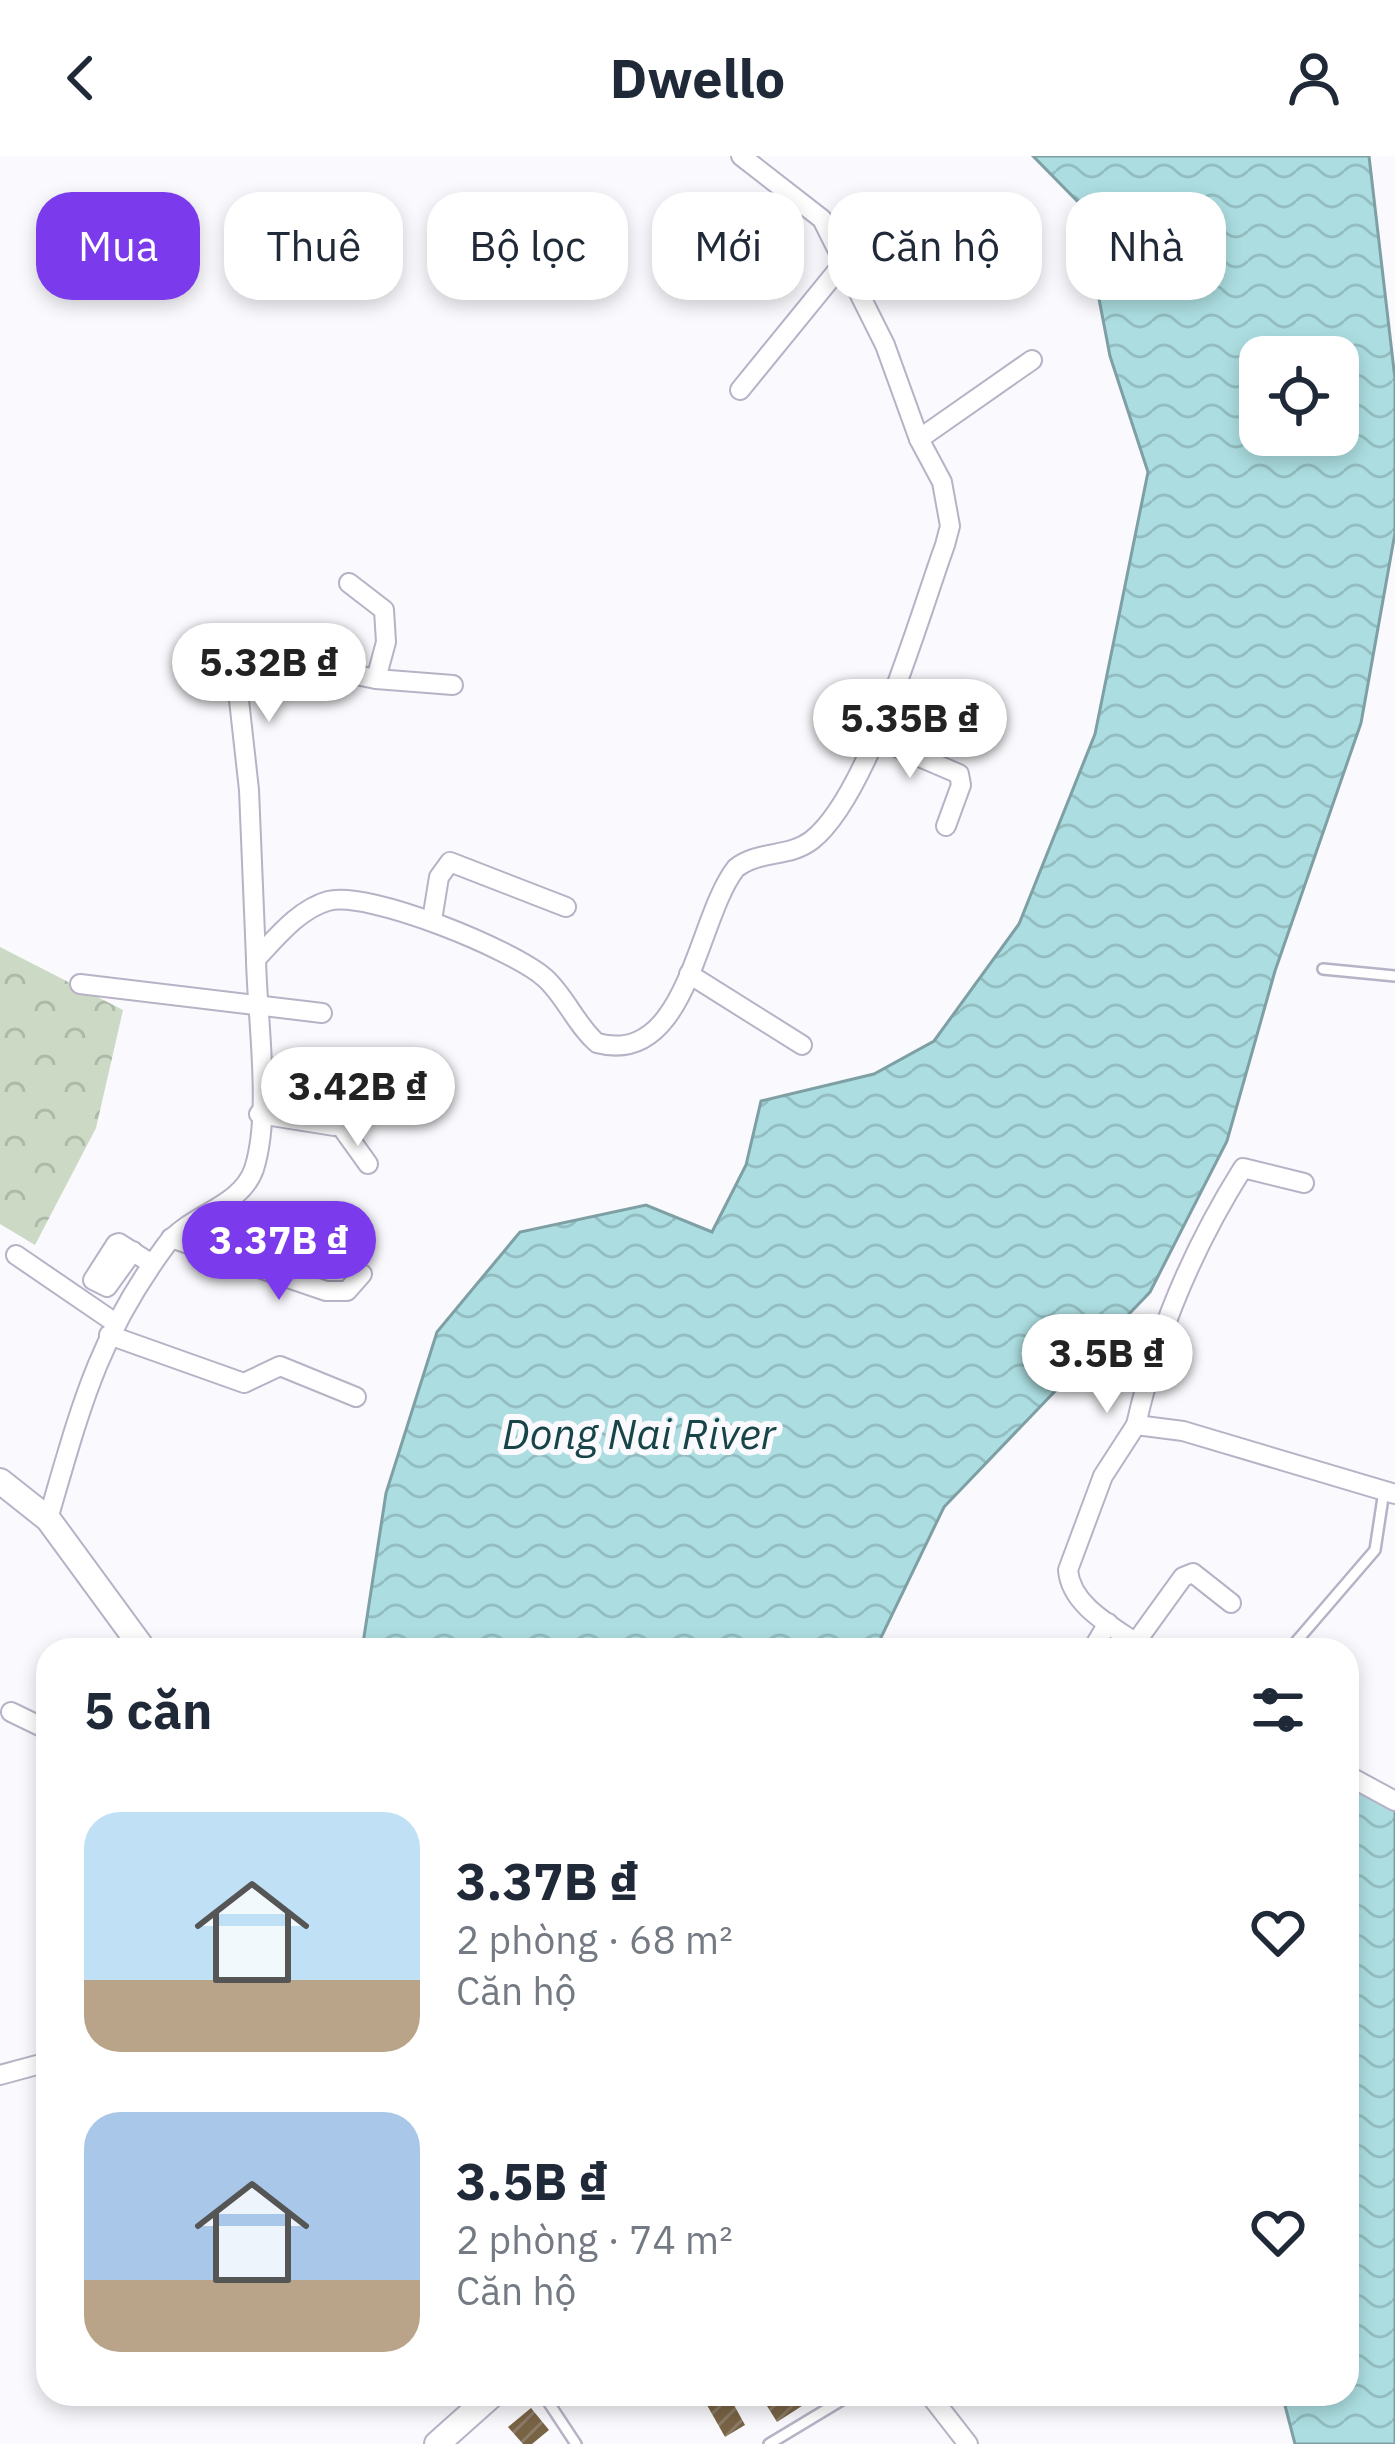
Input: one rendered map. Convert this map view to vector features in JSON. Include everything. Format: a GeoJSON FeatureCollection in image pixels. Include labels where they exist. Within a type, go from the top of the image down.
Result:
{"type":"FeatureCollection","features":[{"type":"Feature","properties":{"kind":"street"},"geometry":{"type":"LineString","coordinates":[[741,156],[812,208],[828,240]]}},
{"type":"Feature","properties":{"kind":"street"},"geometry":{"type":"LineString","coordinates":[[740,390],[828,282]]}},
{"type":"Feature","properties":{"kind":"street"},"geometry":{"type":"LineString","coordinates":[[256,959],[285,929],[329,901],[369,902],[432,920],[541,974],[587,1034],[613,1047],[639,1044],[660,1026],[689,974],[726,880],[746,859],[792,850],[820,834],[873,737],[950,526],[942,482],[919,439],[885,345],[860,300]]}},
{"type":"Feature","properties":{"kind":"street"},"geometry":{"type":"LineString","coordinates":[[919,439],[1032,360]]}},
{"type":"Feature","properties":{"kind":"street"},"geometry":{"type":"LineString","coordinates":[[349,583],[384,610],[386,642],[376,679]]}},
{"type":"Feature","properties":{"kind":"street"},"geometry":{"type":"LineString","coordinates":[[48,1519],[90,1378],[112,1329],[171,1238],[244,1188],[256,1164],[256,959],[236,661],[250,650],[376,679],[453,686]]}},
{"type":"Feature","properties":{"kind":"street"},"geometry":{"type":"LineString","coordinates":[[923,758],[946,736],[979,730]]}},
{"type":"Feature","properties":{"kind":"street"},"geometry":{"type":"LineString","coordinates":[[873,737],[959,774],[962,785],[946,826]]}},
{"type":"Feature","properties":{"kind":"street"},"geometry":{"type":"LineString","coordinates":[[432,920],[439,877],[450,862],[566,907]]}},
{"type":"Feature","properties":{"kind":"street"},"geometry":{"type":"LineString","coordinates":[[689,974],[802,1045]]}},
{"type":"Feature","properties":{"kind":"street"},"geometry":{"type":"LineString","coordinates":[[80,984],[322,1013]]}},
{"type":"Feature","properties":{"kind":"street"},"geometry":{"type":"LineString","coordinates":[[259,1114],[340,1125],[385,1109],[402,1072]]}},
{"type":"Feature","properties":{"kind":"street"},"geometry":{"type":"LineString","coordinates":[[340,1125],[368,1164]]}},
{"type":"Feature","properties":{"kind":"street"},"geometry":{"type":"LineString","coordinates":[[1130,1638],[1074,1592],[1068,1570],[1102,1476],[1136,1425],[1153,1350],[1205,1227],[1243,1168],[1304,1183]]}},
{"type":"Feature","properties":{"kind":"street"},"geometry":{"type":"LineString","coordinates":[[171,1238],[326,1292],[347,1291],[362,1274]]}},
{"type":"Feature","properties":{"kind":"street"},"geometry":{"type":"LineString","coordinates":[[133,1251],[152,1264]]}},
{"type":"Feature","properties":{"kind":"street"},"geometry":{"type":"LineString","coordinates":[[16,1255],[112,1329],[244,1383],[280,1366],[356,1396]]}},
{"type":"Feature","properties":{"kind":"street"},"geometry":{"type":"LineString","coordinates":[[1136,1425],[1183,1431],[1390,1493]]}},
{"type":"Feature","properties":{"kind":"street"},"geometry":{"type":"LineString","coordinates":[[0,1481],[48,1519],[130,1638]]}},
{"type":"Feature","properties":{"kind":"street"},"geometry":{"type":"LineString","coordinates":[[1146,1638],[1184,1577],[1193,1573],[1231,1603]]}},
{"type":"Feature","properties":{"kind":"street"},"geometry":{"type":"LineString","coordinates":[[1099,1638],[1108,1623]]}},
{"type":"Feature","properties":{"kind":"street"},"geometry":{"type":"LineString","coordinates":[[11,1712],[36,1724]]}},
{"type":"Feature","properties":{"kind":"street"},"geometry":{"type":"LineString","coordinates":[[1359,1782],[1395,1801]]}},
{"type":"Feature","properties":{"kind":"street"},"geometry":{"type":"LineString","coordinates":[[0,2074],[36,2065]]}},
{"type":"Feature","properties":{"kind":"street"},"geometry":{"type":"LineString","coordinates":[[437,2444],[480,2406]]}},
{"type":"Feature","properties":{"kind":"street"},"geometry":{"type":"LineString","coordinates":[[938,2406],[968,2444]]}},
{"type":"Feature","properties":{"kind":"lane"},"geometry":{"type":"LineString","coordinates":[[1323,969],[1395,976]]}},
{"type":"Feature","properties":{"kind":"lane"},"geometry":{"type":"LineString","coordinates":[[1299,1638],[1375,1550],[1390,1493]]}},
{"type":"Feature","properties":{"kind":"lane"},"geometry":{"type":"LineString","coordinates":[[551,2406],[575,2444]]}},
{"type":"Feature","properties":{"kind":"lane"},"geometry":{"type":"LineString","coordinates":[[770,2444],[832,2406]]}},
{"type":"Feature","properties":{"kind":"green space"},"geometry":{"type":"Polygon","coordinates":[[[0,947],[123,1010],[96,1128],[35,1245],[0,1224],[0,947]]]}},
{"type":"Feature","properties":{"kind":"water","name":"Dong Nai River"},"geometry":{"type":"Polygon","coordinates":[[[1033,156],[1369,156],[1395,379],[1395,533],[1361,723],[1275,971],[1227,1141],[1150,1292],[944,1507],[881,1638],[364,1638],[386,1493],[437,1332],[520,1232],[646,1205],[712,1232],[746,1165],[761,1101],[874,1074],[934,1041],[1019,924],[1095,734],[1148,472],[1110,356],[1099,300],[1226,300],[1226,192],[1068,192],[1033,156]]]}},
{"type":"Feature","properties":{"kind":"water"},"geometry":{"type":"Polygon","coordinates":[[[1359,1792],[1395,1803],[1395,2444],[1295,2444],[1285,2406],[1359,2406],[1359,1792]]]}},
{"type":"Feature","properties":{"kind":"building"},"geometry":{"type":"Polygon","coordinates":[[[708,2406],[735,2406],[745,2425],[725,2437],[708,2406]]]}},
{"type":"Feature","properties":{"kind":"building"},"geometry":{"type":"Polygon","coordinates":[[[767,2406],[802,2406],[777,2422],[767,2406]]]}},
{"type":"Feature","properties":{"kind":"building"},"geometry":{"type":"Polygon","coordinates":[[[531,2408],[549,2430],[532,2444],[523,2444],[508,2427],[531,2408]]]}}]}
